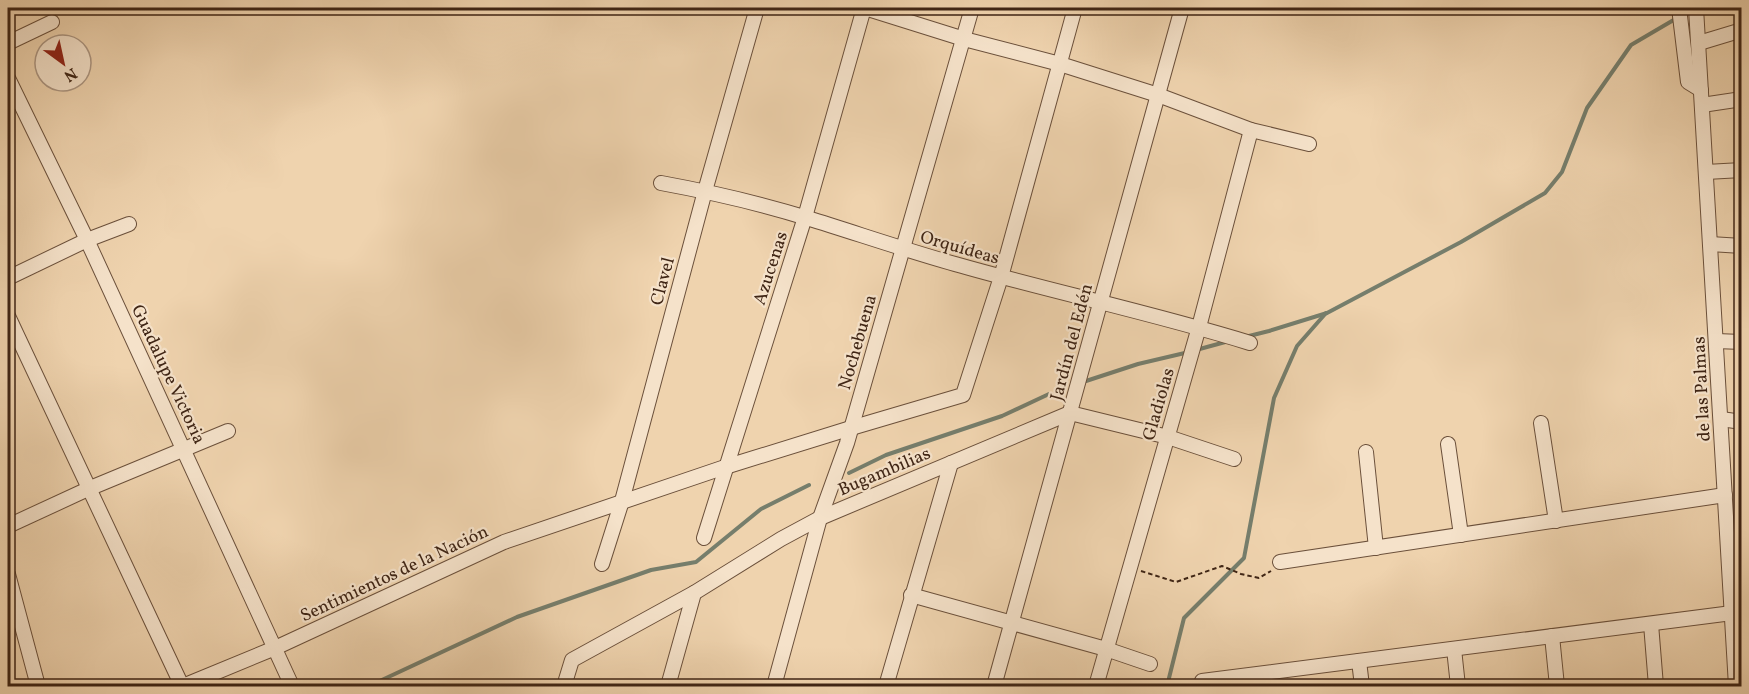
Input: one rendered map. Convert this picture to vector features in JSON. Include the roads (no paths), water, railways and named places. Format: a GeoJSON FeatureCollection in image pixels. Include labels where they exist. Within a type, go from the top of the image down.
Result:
{"type":"FeatureCollection","features":[{"type":"Feature","properties":{"kind":"street","name":"Clavel"},"geometry":{"type":"LineString","coordinates":[[602,564],[622,501],[705,191],[757,8]]}},
{"type":"Feature","properties":{"kind":"street"},"geometry":{"type":"LineString","coordinates":[[865,8],[964,39],[1060,63],[1158,95],[1251,130],[1309,144]]}},
{"type":"Feature","properties":{"kind":"street","name":"Azucenas"},"geometry":{"type":"LineString","coordinates":[[704,538],[805,217],[865,8]]}},
{"type":"Feature","properties":{"kind":"street","name":"Nochebuena"},"geometry":{"type":"LineString","coordinates":[[774,687],[820,518],[847,443],[972,8]]}},
{"type":"Feature","properties":{"kind":"street"},"geometry":{"type":"LineString","coordinates":[[1001,278],[1075,8]]}},
{"type":"Feature","properties":{"kind":"street","name":"Jardín del Edén"},"geometry":{"type":"LineString","coordinates":[[994,687],[1182,8]]}},
{"type":"Feature","properties":{"kind":"street","name":"de las Palmas"},"geometry":{"type":"LineString","coordinates":[[1679,8],[1688,82],[1701,90]]}},
{"type":"Feature","properties":{"kind":"street","name":"de las Palmas"},"geometry":{"type":"LineString","coordinates":[[1696,8],[1726,517],[1736,577],[1732,613],[1736,687]]}},
{"type":"Feature","properties":{"kind":"street"},"geometry":{"type":"LineString","coordinates":[[8,43],[52,22]]}},
{"type":"Feature","properties":{"kind":"street"},"geometry":{"type":"LineString","coordinates":[[1698,43],[1742,30]]}},
{"type":"Feature","properties":{"kind":"street","name":"Guadalupe Victoria"},"geometry":{"type":"LineString","coordinates":[[8,78],[87,240],[292,687]]}},
{"type":"Feature","properties":{"kind":"street"},"geometry":{"type":"LineString","coordinates":[[1702,105],[1742,99]]}},
{"type":"Feature","properties":{"kind":"street","name":"Gladiolas"},"geometry":{"type":"LineString","coordinates":[[1096,687],[1187,370],[1251,130]]}},
{"type":"Feature","properties":{"kind":"street"},"geometry":{"type":"LineString","coordinates":[[1706,172],[1742,170]]}},
{"type":"Feature","properties":{"kind":"street","name":"Orquídeas"},"geometry":{"type":"LineString","coordinates":[[660,183],[705,191],[805,217],[1001,278],[1101,302],[1197,332],[1250,343]]}},
{"type":"Feature","properties":{"kind":"street"},"geometry":{"type":"LineString","coordinates":[[8,279],[87,240],[129,224]]}},
{"type":"Feature","properties":{"kind":"street"},"geometry":{"type":"LineString","coordinates":[[1710,244],[1742,246]]}},
{"type":"Feature","properties":{"kind":"street","name":"Sentimientos de la Nación"},"geometry":{"type":"LineString","coordinates":[[183,687],[275,648],[504,542],[725,467],[963,395],[1001,278]]}},
{"type":"Feature","properties":{"kind":"street"},"geometry":{"type":"LineString","coordinates":[[8,316],[183,687]]}},
{"type":"Feature","properties":{"kind":"street"},"geometry":{"type":"LineString","coordinates":[[1716,341],[1742,342]]}},
{"type":"Feature","properties":{"kind":"street"},"geometry":{"type":"LineString","coordinates":[[1070,413],[1168,437],[1234,459]]}},
{"type":"Feature","properties":{"kind":"street","name":"Bugambilias"},"geometry":{"type":"LineString","coordinates":[[564,687],[572,660],[694,593],[781,539],[820,518],[1070,413]]}},
{"type":"Feature","properties":{"kind":"street"},"geometry":{"type":"LineString","coordinates":[[1721,419],[1742,422]]}},
{"type":"Feature","properties":{"kind":"street"},"geometry":{"type":"LineString","coordinates":[[1541,423],[1556,521]]}},
{"type":"Feature","properties":{"kind":"street"},"geometry":{"type":"LineString","coordinates":[[8,526],[88,489],[228,431]]}},
{"type":"Feature","properties":{"kind":"street"},"geometry":{"type":"LineString","coordinates":[[1448,444],[1461,535]]}},
{"type":"Feature","properties":{"kind":"street"},"geometry":{"type":"LineString","coordinates":[[1366,452],[1376,548]]}},
{"type":"Feature","properties":{"kind":"street"},"geometry":{"type":"LineString","coordinates":[[886,687],[951,463]]}},
{"type":"Feature","properties":{"kind":"street"},"geometry":{"type":"LineString","coordinates":[[1280,562],[1725,495]]}},
{"type":"Feature","properties":{"kind":"street"},"geometry":{"type":"LineString","coordinates":[[1726,517],[1742,515]]}},
{"type":"Feature","properties":{"kind":"street"},"geometry":{"type":"LineString","coordinates":[[8,574],[38,687]]}},
{"type":"Feature","properties":{"kind":"street"},"geometry":{"type":"LineString","coordinates":[[668,687],[694,593]]}},
{"type":"Feature","properties":{"kind":"street"},"geometry":{"type":"LineString","coordinates":[[911,596],[1106,649],[1150,664]]}},
{"type":"Feature","properties":{"kind":"street"},"geometry":{"type":"LineString","coordinates":[[1202,681],[1732,613]]}},
{"type":"Feature","properties":{"kind":"street"},"geometry":{"type":"LineString","coordinates":[[1651,624],[1656,687]]}},
{"type":"Feature","properties":{"kind":"street"},"geometry":{"type":"LineString","coordinates":[[1552,636],[1557,687]]}},
{"type":"Feature","properties":{"kind":"street"},"geometry":{"type":"LineString","coordinates":[[1454,649],[1458,687]]}},
{"type":"Feature","properties":{"kind":"street"},"geometry":{"type":"LineString","coordinates":[[1359,661],[1362,687]]}},
{"type":"Feature","properties":{"kind":"waterway"},"geometry":{"type":"LineString","coordinates":[[1245,337],[1327,313],[1461,242],[1545,193],[1562,172],[1587,108],[1631,45],[1677,18]]}},
{"type":"Feature","properties":{"kind":"waterway"},"geometry":{"type":"LineString","coordinates":[[1169,686],[1184,618],[1244,558],[1274,398],[1297,346],[1326,313]]}},
{"type":"Feature","properties":{"kind":"waterway"},"geometry":{"type":"LineString","coordinates":[[1196,350],[1229,341]]}},
{"type":"Feature","properties":{"kind":"waterway"},"geometry":{"type":"LineString","coordinates":[[1086,381],[1138,364],[1189,352]]}},
{"type":"Feature","properties":{"kind":"waterway"},"geometry":{"type":"LineString","coordinates":[[849,473],[886,455],[1002,416],[1049,394]]}},
{"type":"Feature","properties":{"kind":"waterway"},"geometry":{"type":"LineString","coordinates":[[369,686],[517,617],[651,570],[696,562],[761,509],[809,485]]}}]}
